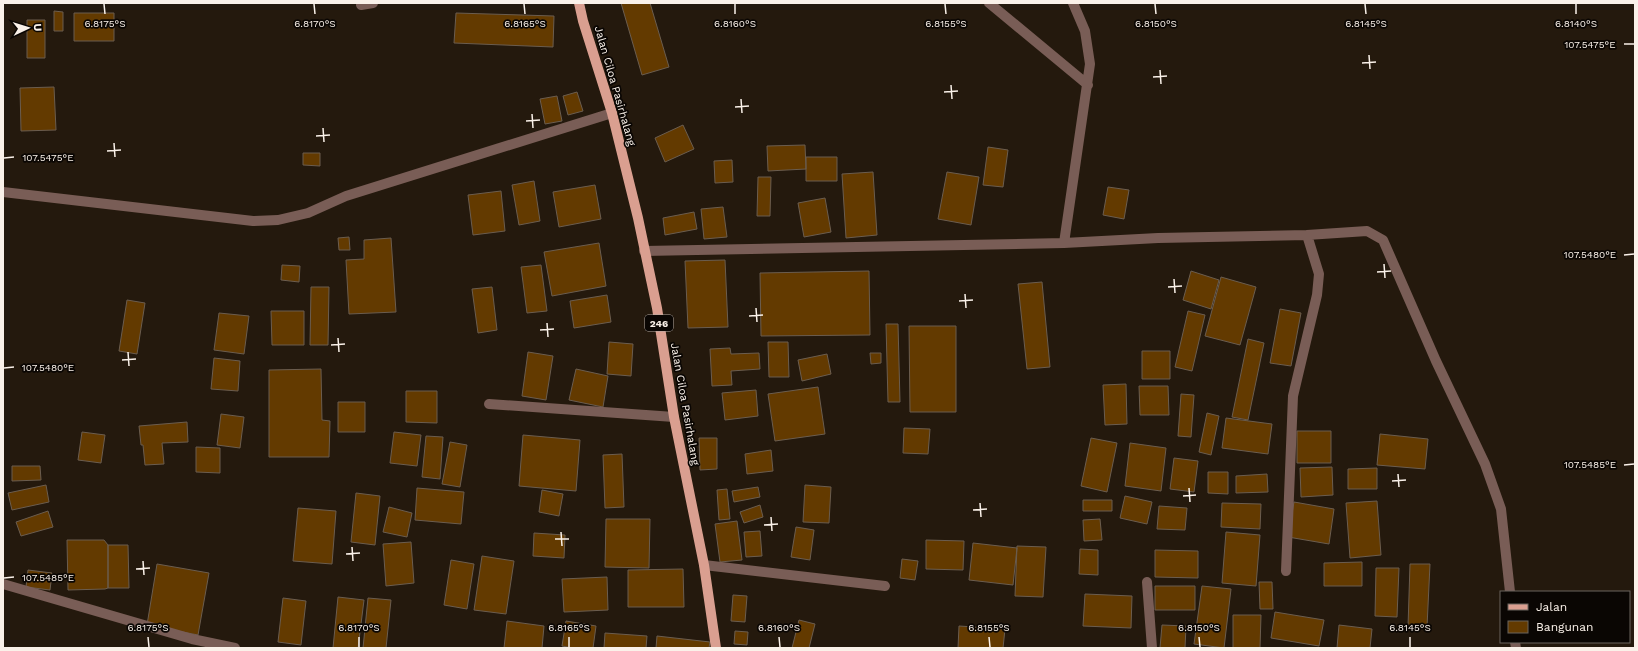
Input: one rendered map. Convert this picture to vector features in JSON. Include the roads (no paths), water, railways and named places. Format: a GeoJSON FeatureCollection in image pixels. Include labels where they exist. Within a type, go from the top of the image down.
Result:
{"type":"FeatureCollection","features":[{"type":"Feature","properties":{"kind":"main road","name":"Jalan Ciloa Pasirhalang"},"geometry":{"type":"LineString","coordinates":[[579,3],[583,22],[612,113],[638,218],[657,308],[674,417],[704,565],[716,648]]}},
{"type":"Feature","properties":{"kind":"street"},"geometry":{"type":"LineString","coordinates":[[361,5],[373,3]]}},
{"type":"Feature","properties":{"kind":"street"},"geometry":{"type":"LineString","coordinates":[[989,3],[1088,85]]}},
{"type":"Feature","properties":{"kind":"street"},"geometry":{"type":"LineString","coordinates":[[1064,243],[1090,64],[1089,47],[1085,31],[1073,3]]}},
{"type":"Feature","properties":{"kind":"street"},"geometry":{"type":"LineString","coordinates":[[3,192],[253,222],[278,220],[308,213],[346,196],[612,113]]}},
{"type":"Feature","properties":{"kind":"street"},"geometry":{"type":"LineString","coordinates":[[644,251],[1064,243],[1158,238],[1307,235],[1367,230],[1383,240],[1436,361],[1485,464],[1501,510],[1510,591]]}},
{"type":"Feature","properties":{"kind":"street"},"geometry":{"type":"LineString","coordinates":[[1286,571],[1293,396],[1317,295],[1319,274],[1307,235]]}},
{"type":"Feature","properties":{"kind":"street"},"geometry":{"type":"LineString","coordinates":[[488,404],[674,417]]}},
{"type":"Feature","properties":{"kind":"street"},"geometry":{"type":"LineString","coordinates":[[704,565],[885,586]]}},
{"type":"Feature","properties":{"kind":"street"},"geometry":{"type":"LineString","coordinates":[[1147,582],[1152,648]]}},
{"type":"Feature","properties":{"kind":"street"},"geometry":{"type":"LineString","coordinates":[[3,584],[192,639],[236,648]]}}]}
